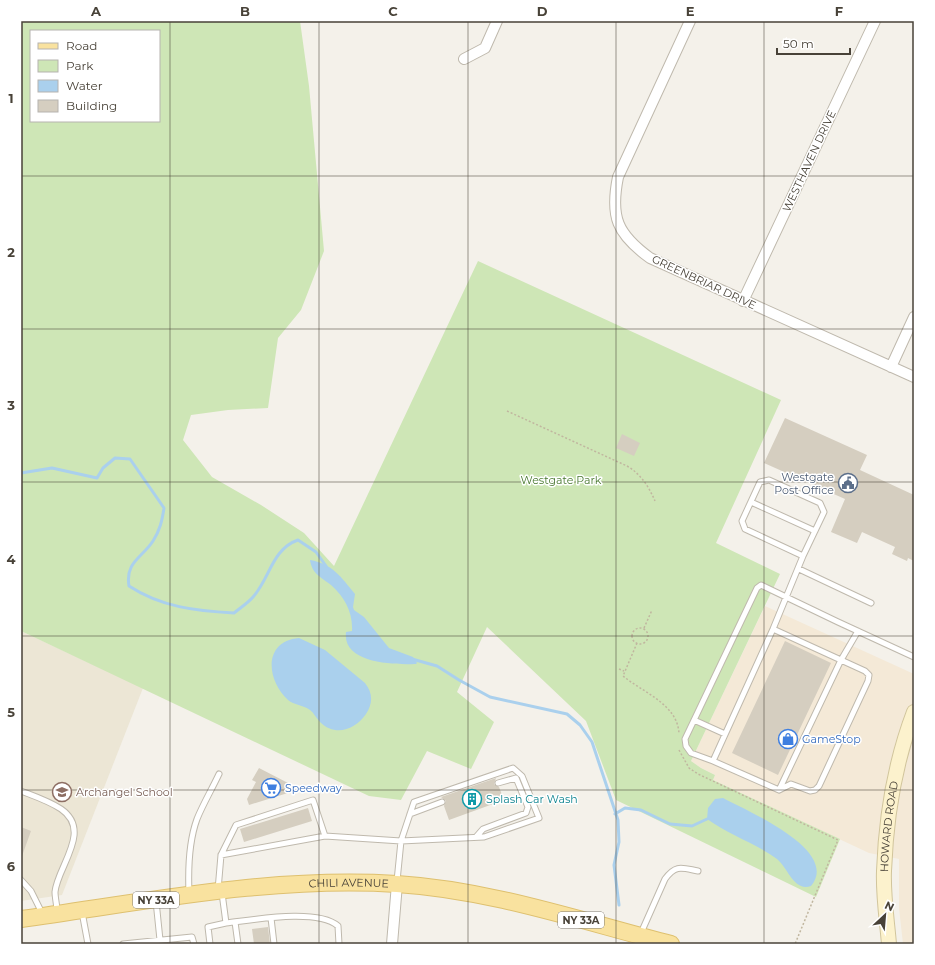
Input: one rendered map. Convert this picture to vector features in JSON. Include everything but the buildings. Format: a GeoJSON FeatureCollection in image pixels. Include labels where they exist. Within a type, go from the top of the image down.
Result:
{"type":"FeatureCollection","features":[{"type":"Feature","properties":{"kind":"main road","name":"HOWARD ROAD"},"geometry":{"type":"LineString","coordinates":[[890,944],[884,871],[887,834],[901,751],[914,712]]}},
{"type":"Feature","properties":{"kind":"main road","name":"CHILI AVENUE"},"geometry":{"type":"LineString","coordinates":[[21,919],[220,892],[319,883],[397,884],[476,893],[672,944]]}},
{"type":"Feature","properties":{"kind":"street"},"geometry":{"type":"LineString","coordinates":[[464,60],[485,48],[497,21]]}},
{"type":"Feature","properties":{"kind":"street","name":"GREENBRIAR DRIVE"},"geometry":{"type":"LineString","coordinates":[[690,21],[618,177],[614,198],[615,215],[623,232],[635,247],[650,258],[914,377]]}},
{"type":"Feature","properties":{"kind":"street","name":"WESTHAVEN DRIVE"},"geometry":{"type":"LineString","coordinates":[[743,301],[874,21]]}},
{"type":"Feature","properties":{"kind":"street"},"geometry":{"type":"LineString","coordinates":[[891,367],[914,316]]}},
{"type":"Feature","properties":{"kind":"street"},"geometry":{"type":"LineString","coordinates":[[392,944],[397,884]]}},
{"type":"Feature","properties":{"kind":"lane"},"geometry":{"type":"LineString","coordinates":[[713,761],[773,629],[799,569],[803,556],[824,512],[820,504],[769,480],[760,482],[742,521],[745,529],[803,556]]}},
{"type":"Feature","properties":{"kind":"lane"},"geometry":{"type":"LineString","coordinates":[[751,502],[815,531]]}},
{"type":"Feature","properties":{"kind":"lane"},"geometry":{"type":"LineString","coordinates":[[799,569],[871,603]]}},
{"type":"Feature","properties":{"kind":"lane"},"geometry":{"type":"LineString","coordinates":[[779,790],[691,753],[686,746],[685,739],[757,588],[761,585],[914,657]]}},
{"type":"Feature","properties":{"kind":"lane"},"geometry":{"type":"LineString","coordinates":[[773,629],[865,671],[869,675],[868,681],[819,786],[815,790],[810,791],[791,784],[779,790]]}},
{"type":"Feature","properties":{"kind":"lane"},"geometry":{"type":"LineString","coordinates":[[779,790],[841,660],[858,631]]}},
{"type":"Feature","properties":{"kind":"lane"},"geometry":{"type":"LineString","coordinates":[[694,720],[725,734]]}},
{"type":"Feature","properties":{"kind":"lane"},"geometry":{"type":"LineString","coordinates":[[221,855],[325,836],[401,841],[484,836],[540,818],[522,776],[513,768],[414,802],[401,841],[397,884]]}},
{"type":"Feature","properties":{"kind":"lane"},"geometry":{"type":"LineString","coordinates":[[189,896],[188,869],[195,828],[219,774]]}},
{"type":"Feature","properties":{"kind":"lane"},"geometry":{"type":"LineString","coordinates":[[476,837],[482,829],[526,813],[528,808],[516,778],[498,783]]}},
{"type":"Feature","properties":{"kind":"lane"},"geometry":{"type":"LineString","coordinates":[[21,791],[50,803],[62,810],[72,825],[74,833],[73,843],[55,892],[50,915]]}},
{"type":"Feature","properties":{"kind":"lane"},"geometry":{"type":"LineString","coordinates":[[226,923],[220,892],[221,855],[236,825],[313,800],[325,836]]}},
{"type":"Feature","properties":{"kind":"lane"},"geometry":{"type":"LineString","coordinates":[[410,814],[442,802]]}},
{"type":"Feature","properties":{"kind":"lane"},"geometry":{"type":"LineString","coordinates":[[639,936],[665,879],[671,871],[680,867],[698,871]]}},
{"type":"Feature","properties":{"kind":"lane"},"geometry":{"type":"LineString","coordinates":[[21,880],[50,915]]}},
{"type":"Feature","properties":{"kind":"lane"},"geometry":{"type":"LineString","coordinates":[[156,900],[160,940]]}},
{"type":"Feature","properties":{"kind":"lane"},"geometry":{"type":"LineString","coordinates":[[82,911],[88,944]]}},
{"type":"Feature","properties":{"kind":"lane"},"geometry":{"type":"LineString","coordinates":[[210,944],[208,926],[271,918],[321,917],[332,920],[338,926],[339,944]]}},
{"type":"Feature","properties":{"kind":"lane"},"geometry":{"type":"LineString","coordinates":[[271,918],[274,944]]}},
{"type":"Feature","properties":{"kind":"lane"},"geometry":{"type":"LineString","coordinates":[[235,922],[238,944]]}},
{"type":"Feature","properties":{"kind":"lane"},"geometry":{"type":"LineString","coordinates":[[123,944],[192,936],[194,944]]}},
{"type":"Feature","properties":{"kind":"path"},"geometry":{"type":"LineString","coordinates":[[507,411],[628,466],[637,472],[650,490],[655,501]]}},
{"type":"Feature","properties":{"kind":"path"},"geometry":{"type":"LineString","coordinates":[[644,628],[652,610]]}},
{"type":"Feature","properties":{"kind":"path"},"geometry":{"type":"LineString","coordinates":[[636,628],[644,628],[648,632],[647,640],[642,644],[637,643],[633,640],[632,632],[636,628]]}},
{"type":"Feature","properties":{"kind":"path"},"geometry":{"type":"LineString","coordinates":[[637,643],[622,676],[648,692],[673,716],[679,737]]}},
{"type":"Feature","properties":{"kind":"path"},"geometry":{"type":"LineString","coordinates":[[619,669],[624,671]]}},
{"type":"Feature","properties":{"kind":"path"},"geometry":{"type":"LineString","coordinates":[[679,744],[679,751],[689,768],[698,774],[838,840],[795,944]]}},
{"type":"Feature","properties":{"kind":"shaded area"},"geometry":{"type":"Polygon","coordinates":[[[765,606],[914,674],[914,944],[903,944],[899,908],[899,859],[869,853],[713,780],[715,775],[691,761],[765,606]]]}},
{"type":"Feature","properties":{"kind":"shaded area","name":"Archangel School"},"geometry":{"type":"Polygon","coordinates":[[[21,631],[143,688],[62,895],[21,901],[21,631]]]}},
{"type":"Feature","properties":{"kind":"green space","name":"Westgate Park"},"geometry":{"type":"Polygon","coordinates":[[[21,21],[300,21],[309,86],[324,251],[301,310],[278,338],[268,408],[228,410],[191,415],[183,440],[212,477],[261,505],[304,533],[334,566],[478,261],[781,400],[716,543],[780,574],[691,761],[715,775],[713,780],[840,839],[816,897],[616,800],[586,721],[487,627],[457,692],[494,722],[471,769],[427,751],[401,800],[369,796],[21,631],[21,21]]]}},
{"type":"Feature","properties":{"kind":"water"},"geometry":{"type":"Polygon","coordinates":[[[310,560],[325,565],[336,572],[355,594],[354,610],[364,617],[389,648],[413,657],[417,663],[384,663],[361,656],[352,651],[347,643],[346,632],[352,631],[352,624],[347,606],[336,590],[315,572],[310,560]]]}},
{"type":"Feature","properties":{"kind":"water"},"geometry":{"type":"Polygon","coordinates":[[[299,638],[325,650],[368,687],[371,694],[370,706],[361,720],[351,728],[338,730],[326,727],[310,710],[290,702],[275,682],[272,672],[274,654],[279,646],[287,641],[299,638]]]}},
{"type":"Feature","properties":{"kind":"water"},"geometry":{"type":"Polygon","coordinates":[[[723,798],[768,822],[786,833],[802,846],[813,859],[817,872],[811,886],[800,886],[781,863],[769,853],[724,830],[707,819],[708,808],[715,799],[723,798]]]}},
{"type":"Feature","properties":{"kind":"waterway"},"geometry":{"type":"LineString","coordinates":[[21,473],[52,468],[97,478],[103,468],[115,458],[130,459],[164,508],[160,525],[153,541],[132,566],[128,578],[129,586],[154,599],[179,607],[234,613],[253,597],[282,550],[289,544],[298,540],[316,552],[326,566]]}},
{"type":"Feature","properties":{"kind":"waterway"},"geometry":{"type":"LineString","coordinates":[[412,659],[437,666],[490,697],[567,714],[580,725],[592,742],[618,820],[619,842],[614,865],[619,905]]}},
{"type":"Feature","properties":{"kind":"waterway"},"geometry":{"type":"LineString","coordinates":[[615,814],[625,808],[641,810],[670,824],[692,826],[707,819]]}},
{"type":"Feature","properties":{"kind":"place","name":"Westgate Post Office"},"geometry":{"type":"Point","coordinates":[848,483]}},
{"type":"Feature","properties":{"kind":"place","name":"GameStop"},"geometry":{"type":"Point","coordinates":[788,739]}},
{"type":"Feature","properties":{"kind":"place","name":"Speedway"},"geometry":{"type":"Point","coordinates":[271,788]}},
{"type":"Feature","properties":{"kind":"place","name":"Archangel School"},"geometry":{"type":"Point","coordinates":[62,792]}},
{"type":"Feature","properties":{"kind":"place","name":"Splash Car Wash"},"geometry":{"type":"Point","coordinates":[472,799]}}]}
